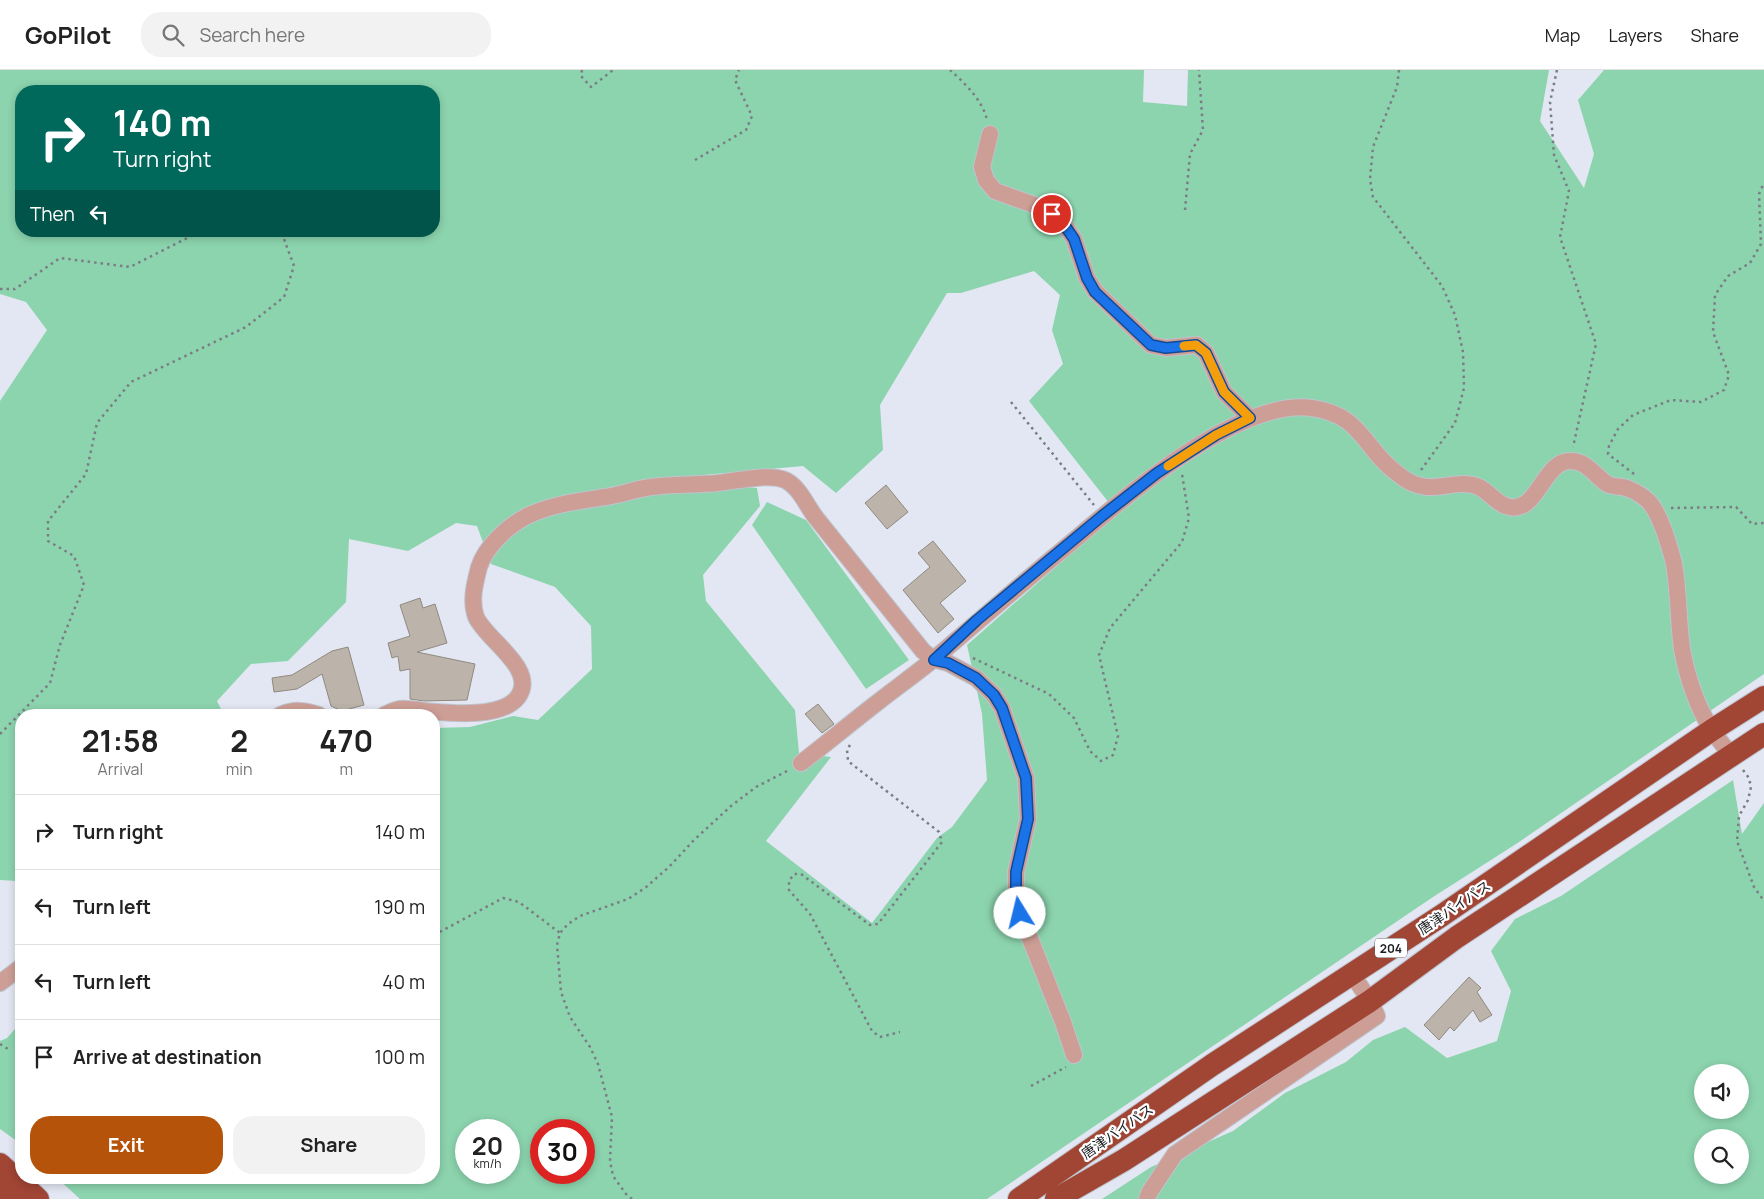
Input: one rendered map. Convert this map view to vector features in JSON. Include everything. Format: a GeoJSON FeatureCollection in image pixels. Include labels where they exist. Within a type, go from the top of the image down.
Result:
{"type":"FeatureCollection","features":[{"type":"Feature","properties":{"kind":"highway","name":"唐津バイパス"},"geometry":{"type":"LineString","coordinates":[[1019,1199],[1212,1065],[1441,916],[1712,730],[1764,697]]}},
{"type":"Feature","properties":{"kind":"highway","name":"唐津バイパス"},"geometry":{"type":"LineString","coordinates":[[1056,1199],[1124,1160],[1370,1000],[1457,937],[1764,734]]}},
{"type":"Feature","properties":{"kind":"highway"},"geometry":{"type":"LineString","coordinates":[[0,1164],[15,1178]]}},
{"type":"Feature","properties":{"kind":"highway"},"geometry":{"type":"LineString","coordinates":[[22,1184],[38,1199]]}},
{"type":"Feature","properties":{"kind":"highway"},"geometry":{"type":"LineString","coordinates":[[0,1188],[12,1199]]}},
{"type":"Feature","properties":{"kind":"street"},"geometry":{"type":"LineString","coordinates":[[990,134],[982,167],[986,180],[995,191],[1043,208],[1061,220],[1074,239],[1087,278],[1095,292],[1151,345],[1166,348],[1196,345],[1206,353],[1224,392],[1250,418]]}},
{"type":"Feature","properties":{"kind":"street"},"geometry":{"type":"LineString","coordinates":[[801,763],[941,661],[977,620],[1102,516],[1179,458],[1216,435],[1250,418],[1278,409],[1310,408],[1333,413],[1346,420],[1361,433],[1377,455],[1394,472],[1411,483],[1427,487],[1468,484],[1480,487],[1505,506],[1517,507],[1527,504],[1560,464],[1570,460],[1592,470],[1609,485],[1630,489],[1650,503],[1661,521],[1674,563],[1683,651],[1696,700],[1712,730],[1731,755]]}},
{"type":"Feature","properties":{"kind":"street"},"geometry":{"type":"LineString","coordinates":[[440,712],[458,714],[496,710],[509,706],[519,696],[522,686],[520,672],[513,661],[483,630],[475,615],[472,596],[480,565],[490,546],[526,516],[555,505],[616,496],[649,487],[774,477],[787,481],[797,489],[815,516],[923,651],[976,678],[994,695],[1002,708],[1026,778],[1028,819],[1016,872],[1016,891],[1020,913],[1074,1055]]}},
{"type":"Feature","properties":{"kind":"street"},"geometry":{"type":"LineString","coordinates":[[0,983],[15,972]]}},
{"type":"Feature","properties":{"kind":"street"},"geometry":{"type":"LineString","coordinates":[[1147,1199],[1175,1154],[1377,1016],[1370,1000],[1352,974]]}},
{"type":"Feature","properties":{"kind":"path"},"geometry":{"type":"LineString","coordinates":[[582,70],[581,76],[591,87],[613,70]]}},
{"type":"Feature","properties":{"kind":"path"},"geometry":{"type":"LineString","coordinates":[[695,160],[746,130],[752,116],[735,80],[739,70]]}},
{"type":"Feature","properties":{"kind":"path"},"geometry":{"type":"LineString","coordinates":[[950,70],[962,80],[985,112],[990,134]]}},
{"type":"Feature","properties":{"kind":"path"},"geometry":{"type":"LineString","coordinates":[[1185,210],[1190,154],[1203,130],[1199,70]]}},
{"type":"Feature","properties":{"kind":"path"},"geometry":{"type":"LineString","coordinates":[[1400,70],[1396,87],[1373,147],[1370,178],[1374,197],[1442,286],[1455,315],[1463,352],[1464,388],[1454,423],[1411,483]]}},
{"type":"Feature","properties":{"kind":"path"},"geometry":{"type":"LineString","coordinates":[[1557,70],[1550,102],[1554,154],[1569,191],[1560,237],[1596,344],[1570,460]]}},
{"type":"Feature","properties":{"kind":"path"},"geometry":{"type":"LineString","coordinates":[[1637,476],[1608,454],[1608,446],[1618,429],[1633,415],[1672,400],[1701,402],[1724,390],[1729,375],[1713,332],[1715,294],[1728,276],[1750,263],[1761,244],[1759,194],[1764,183]]}},
{"type":"Feature","properties":{"kind":"path"},"geometry":{"type":"LineString","coordinates":[[0,289],[14,289],[60,258],[130,267],[189,237]]}},
{"type":"Feature","properties":{"kind":"path"},"geometry":{"type":"LineString","coordinates":[[25,709],[50,683],[60,645],[84,585],[74,556],[48,541],[48,521],[86,474],[97,423],[131,382],[246,327],[284,297],[294,266],[283,237]]}},
{"type":"Feature","properties":{"kind":"path"},"geometry":{"type":"LineString","coordinates":[[1012,402],[1102,516]]}},
{"type":"Feature","properties":{"kind":"path"},"geometry":{"type":"LineString","coordinates":[[941,661],[971,657],[1049,694],[1074,718],[1090,751],[1101,761],[1113,755],[1118,736],[1098,655],[1110,628],[1182,542],[1189,518],[1179,458]]}},
{"type":"Feature","properties":{"kind":"path"},"geometry":{"type":"LineString","coordinates":[[1661,521],[1665,508],[1736,508],[1752,524],[1764,523]]}},
{"type":"Feature","properties":{"kind":"path"},"geometry":{"type":"LineString","coordinates":[[0,734],[15,719]]}},
{"type":"Feature","properties":{"kind":"path"},"geometry":{"type":"LineString","coordinates":[[851,743],[846,750],[848,761],[939,832],[942,842],[878,924],[870,926],[801,874],[794,874],[789,881],[789,890],[810,914],[872,1032],[880,1037],[900,1032]]}},
{"type":"Feature","properties":{"kind":"path"},"geometry":{"type":"LineString","coordinates":[[1731,755],[1748,778],[1751,787],[1748,800],[1739,816],[1737,841],[1754,887],[1764,901]]}},
{"type":"Feature","properties":{"kind":"path"},"geometry":{"type":"LineString","coordinates":[[632,1199],[626,1194],[614,1176],[610,1161],[612,1117],[598,1064],[570,1017],[561,992],[557,946],[560,933],[568,924],[580,916],[628,899],[645,888],[732,806],[756,787],[773,780],[801,763]]}},
{"type":"Feature","properties":{"kind":"path"},"geometry":{"type":"LineString","coordinates":[[440,932],[503,898],[519,902],[560,933]]}},
{"type":"Feature","properties":{"kind":"path"},"geometry":{"type":"LineString","coordinates":[[0,1044],[8,1049]]}},
{"type":"Feature","properties":{"kind":"path"},"geometry":{"type":"LineString","coordinates":[[1031,1086],[1066,1068],[1074,1055]]}},
{"type":"Feature","properties":{"kind":"green space"},"geometry":{"type":"Polygon","coordinates":[[[0,70],[1144,70],[1143,102],[1187,106],[1188,70],[1549,70],[1540,121],[1584,188],[1594,154],[1578,100],[1604,70],[1764,70],[1764,674],[1516,844],[1433,897],[987,1199],[80,1199],[64,1184],[440,1184],[440,728],[470,727],[513,716],[538,720],[592,669],[591,626],[555,587],[491,564],[477,526],[456,523],[408,551],[349,539],[346,602],[288,661],[251,664],[217,701],[221,709],[15,709],[15,881],[0,880],[0,401],[47,330],[26,302],[0,294],[0,70]],[[1034,271],[961,293],[947,293],[880,405],[883,450],[836,493],[803,466],[649,480],[757,488],[760,506],[703,575],[706,601],[795,710],[799,753],[831,757],[766,841],[872,923],[937,838],[952,827],[987,780],[982,714],[967,645],[1117,513],[1029,401],[1063,364],[1052,330],[1060,295],[1034,271]]]}},
{"type":"Feature","properties":{"kind":"green space"},"geometry":{"type":"Polygon","coordinates":[[[767,502],[806,520],[909,660],[866,689],[752,525],[767,502]]]}},
{"type":"Feature","properties":{"kind":"green space"},"geometry":{"type":"Polygon","coordinates":[[[1733,780],[1742,834],[1764,803],[1764,1199],[1102,1199],[1151,1167],[1233,1131],[1285,1093],[1346,1062],[1373,1040],[1405,1027],[1447,1058],[1497,1041],[1511,991],[1491,951],[1515,919],[1561,896],[1733,780]]]}},
{"type":"Feature","properties":{"kind":"green space"},"geometry":{"type":"Polygon","coordinates":[[[15,1029],[15,1140],[0,1129],[0,1041],[7,1038],[15,1029]]]}},
{"type":"Feature","properties":{"kind":"building"},"geometry":{"type":"Polygon","coordinates":[[[886,485],[908,512],[887,529],[865,503],[886,485]]]}},
{"type":"Feature","properties":{"kind":"building"},"geometry":{"type":"Polygon","coordinates":[[[933,541],[966,581],[940,603],[954,619],[938,633],[903,590],[930,567],[918,553],[933,541]]]}},
{"type":"Feature","properties":{"kind":"building"},"geometry":{"type":"Polygon","coordinates":[[[420,598],[423,608],[435,604],[447,643],[417,652],[475,664],[467,700],[424,701],[410,699],[410,669],[400,671],[398,656],[392,658],[388,643],[410,636],[400,605],[420,598]]]}},
{"type":"Feature","properties":{"kind":"building"},"geometry":{"type":"Polygon","coordinates":[[[348,647],[364,705],[349,709],[338,709],[331,706],[322,674],[297,689],[274,692],[272,678],[292,675],[332,651],[348,647]]]}},
{"type":"Feature","properties":{"kind":"building"},"geometry":{"type":"Polygon","coordinates":[[[818,704],[834,724],[822,733],[805,714],[818,704]]]}},
{"type":"Feature","properties":{"kind":"building"},"geometry":{"type":"Polygon","coordinates":[[[1469,977],[1481,988],[1477,992],[1492,1015],[1480,1022],[1473,1010],[1454,1031],[1450,1027],[1439,1040],[1424,1025],[1469,977]]]}},
{"type":"Feature","properties":{"kind":"slow traffic"},"geometry":{"type":"LineString","coordinates":[[1168,466],[1216,435],[1250,418],[1224,392],[1206,353],[1196,345],[1184,346]]}},
{"type":"Feature","properties":{"kind":"route"},"geometry":{"type":"LineString","coordinates":[[1020,913],[1016,891],[1016,872],[1028,819],[1026,778],[1002,708],[994,695],[976,678],[948,663],[934,660],[977,620],[1157,473],[1216,435],[1250,418],[1224,392],[1206,353],[1196,345],[1166,348],[1151,345],[1095,292],[1087,278],[1074,239],[1061,220],[1052,214]]}}]}
